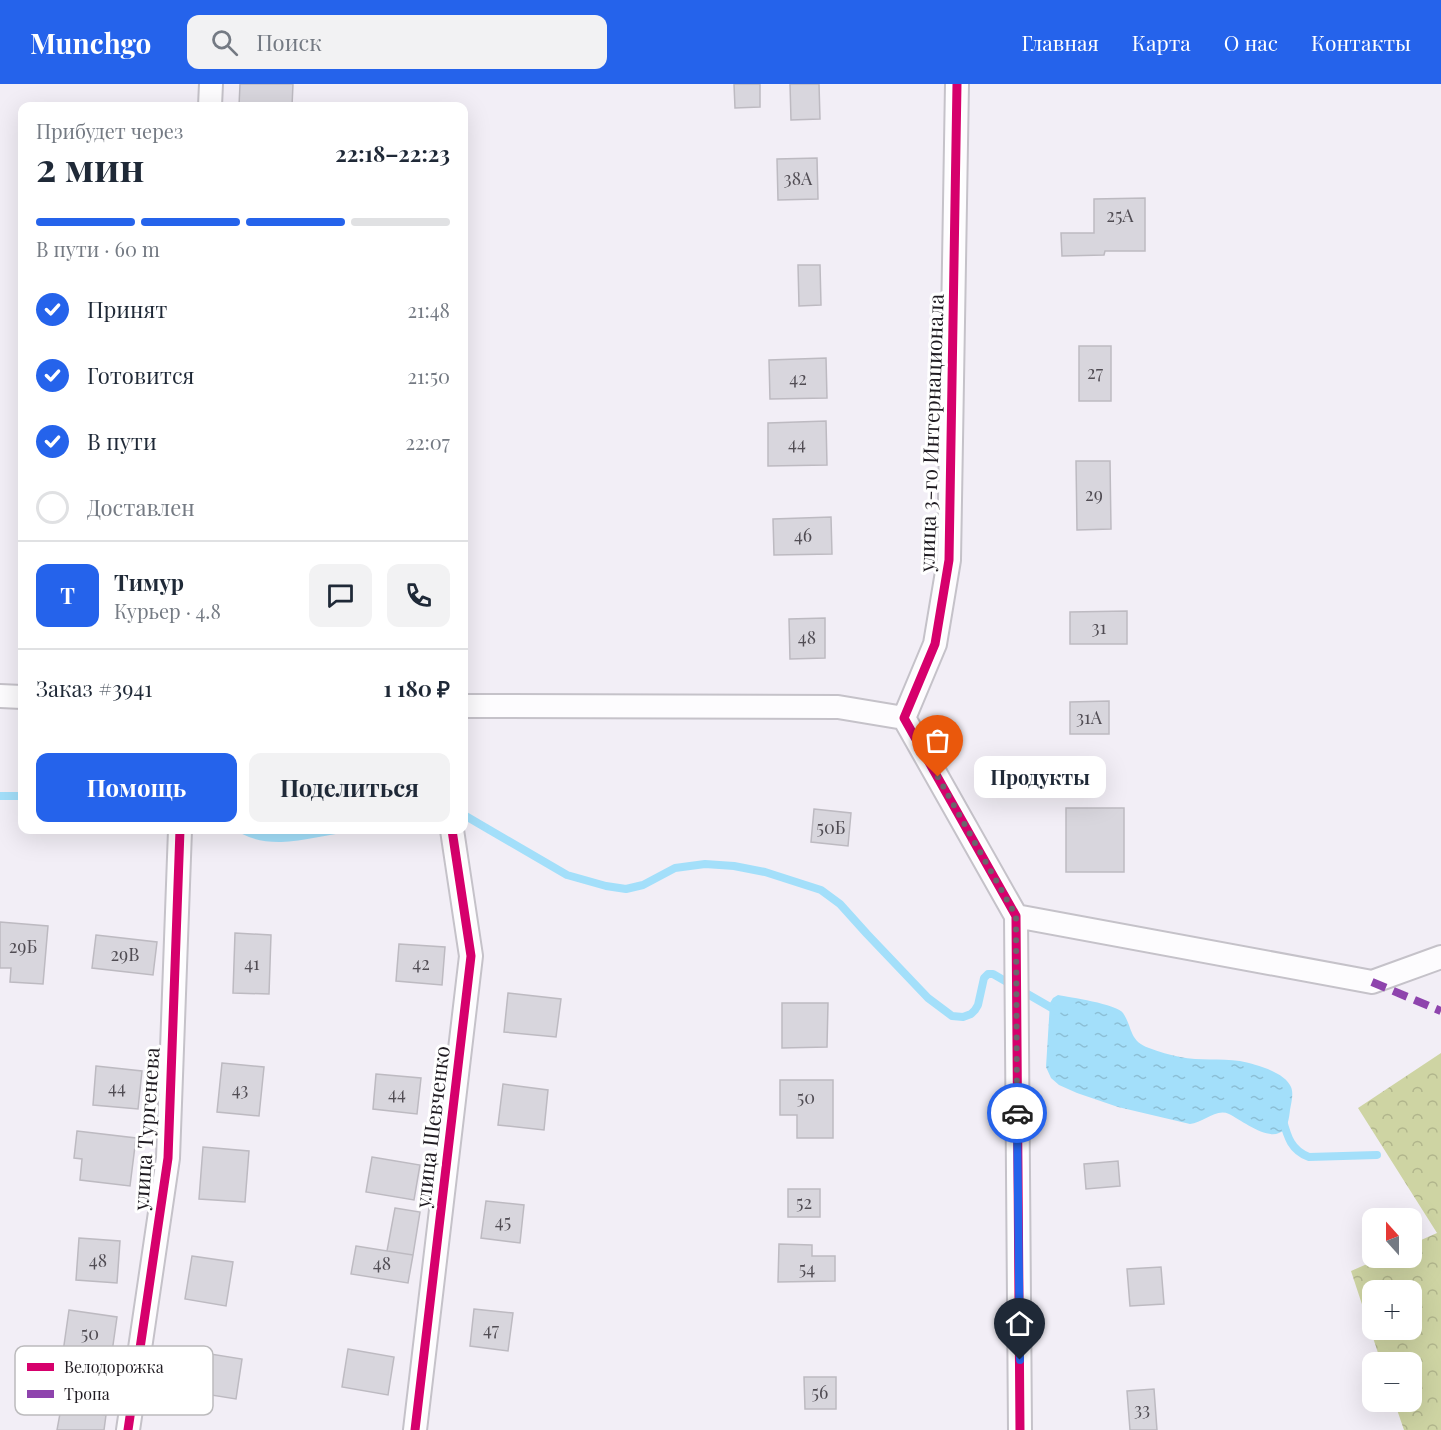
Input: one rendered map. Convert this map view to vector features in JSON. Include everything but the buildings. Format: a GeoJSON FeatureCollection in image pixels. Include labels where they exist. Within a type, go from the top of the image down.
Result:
{"type":"FeatureCollection","features":[{"type":"Feature","properties":{"kind":"street"},"geometry":{"type":"LineString","coordinates":[[210,102],[211,84]]}},
{"type":"Feature","properties":{"kind":"street","name":"улица 3-го Интернационала"},"geometry":{"type":"LineString","coordinates":[[904,718],[935,644],[949,560],[957,84]]}},
{"type":"Feature","properties":{"kind":"street"},"geometry":{"type":"LineString","coordinates":[[0,696],[18,697]]}},
{"type":"Feature","properties":{"kind":"street"},"geometry":{"type":"LineString","coordinates":[[468,706],[838,707],[904,718],[1016,916],[1020,1430]]}},
{"type":"Feature","properties":{"kind":"street","name":"улица Тургенева"},"geometry":{"type":"LineString","coordinates":[[140,1346],[168,1158],[180,834]]}},
{"type":"Feature","properties":{"kind":"street","name":"улица Шевченко"},"geometry":{"type":"LineString","coordinates":[[416,1430],[471,956],[453,834]]}},
{"type":"Feature","properties":{"kind":"street"},"geometry":{"type":"LineString","coordinates":[[1016,916],[1372,982],[1441,957]]}},
{"type":"Feature","properties":{"kind":"street","name":"улица Тургенева"},"geometry":{"type":"LineString","coordinates":[[128,1430],[130,1415]]}},
{"type":"Feature","properties":{"kind":"green space"},"geometry":{"type":"Polygon","coordinates":[[[1441,1053],[1441,1430],[1404,1430],[1398,1412],[1422,1412],[1422,1352],[1378,1352],[1374,1340],[1422,1340],[1422,1280],[1362,1280],[1362,1304],[1351,1271],[1362,1266],[1362,1268],[1422,1268],[1422,1240],[1437,1233],[1358,1108],[1441,1053]]]}},
{"type":"Feature","properties":{"kind":"water"},"geometry":{"type":"Polygon","coordinates":[[[1058,995],[1092,1001],[1119,1010],[1123,1013],[1138,1042],[1153,1049],[1188,1058],[1240,1061],[1283,1077],[1292,1090],[1286,1127],[1279,1133],[1267,1133],[1224,1113],[1214,1114],[1190,1124],[1118,1107],[1059,1085],[1051,1078],[1046,1067],[1050,1003],[1058,995]]]}},
{"type":"Feature","properties":{"kind":"waterway"},"geometry":{"type":"LineString","coordinates":[[0,796],[18,796]]}},
{"type":"Feature","properties":{"kind":"waterway"},"geometry":{"type":"LineString","coordinates":[[468,817],[567,875],[606,886],[626,889],[643,885],[675,868],[705,864],[734,866],[765,872],[821,890],[840,904],[928,998],[952,1016],[963,1017],[975,1010],[984,978],[988,974],[993,974],[1057,1011]]}},
{"type":"Feature","properties":{"kind":"waterway"},"geometry":{"type":"LineString","coordinates":[[252,834],[277,838],[312,834]]}},
{"type":"Feature","properties":{"kind":"waterway"},"geometry":{"type":"LineString","coordinates":[[1282,1117],[1293,1146],[1309,1157],[1377,1155]]}},
{"type":"Feature","properties":{"kind":"marked path"},"geometry":{"type":"LineString","coordinates":[[1372,982],[1441,1011]]}},
{"type":"Feature","properties":{"kind":"cycle path"},"geometry":{"type":"LineString","coordinates":[[957,84],[949,560],[935,644],[904,718],[1016,916],[1020,1430]]}},
{"type":"Feature","properties":{"kind":"cycle path"},"geometry":{"type":"LineString","coordinates":[[140,1346],[168,1158],[180,834]]}},
{"type":"Feature","properties":{"kind":"cycle path"},"geometry":{"type":"LineString","coordinates":[[415,1430],[471,956],[453,834]]}},
{"type":"Feature","properties":{"kind":"cycle path"},"geometry":{"type":"LineString","coordinates":[[128,1430],[130,1415]]}},
{"type":"Feature","properties":{"kind":"way so far"},"geometry":{"type":"LineString","coordinates":[[938,777],[1016,916],[1017,1113]]}},
{"type":"Feature","properties":{"kind":"place","name":"Продукты"},"geometry":{"type":"Point","coordinates":[938,777]}},
{"type":"Feature","properties":{"kind":"route"},"geometry":{"type":"LineString","coordinates":[[1017,1113],[1020,1360]]}}]}
